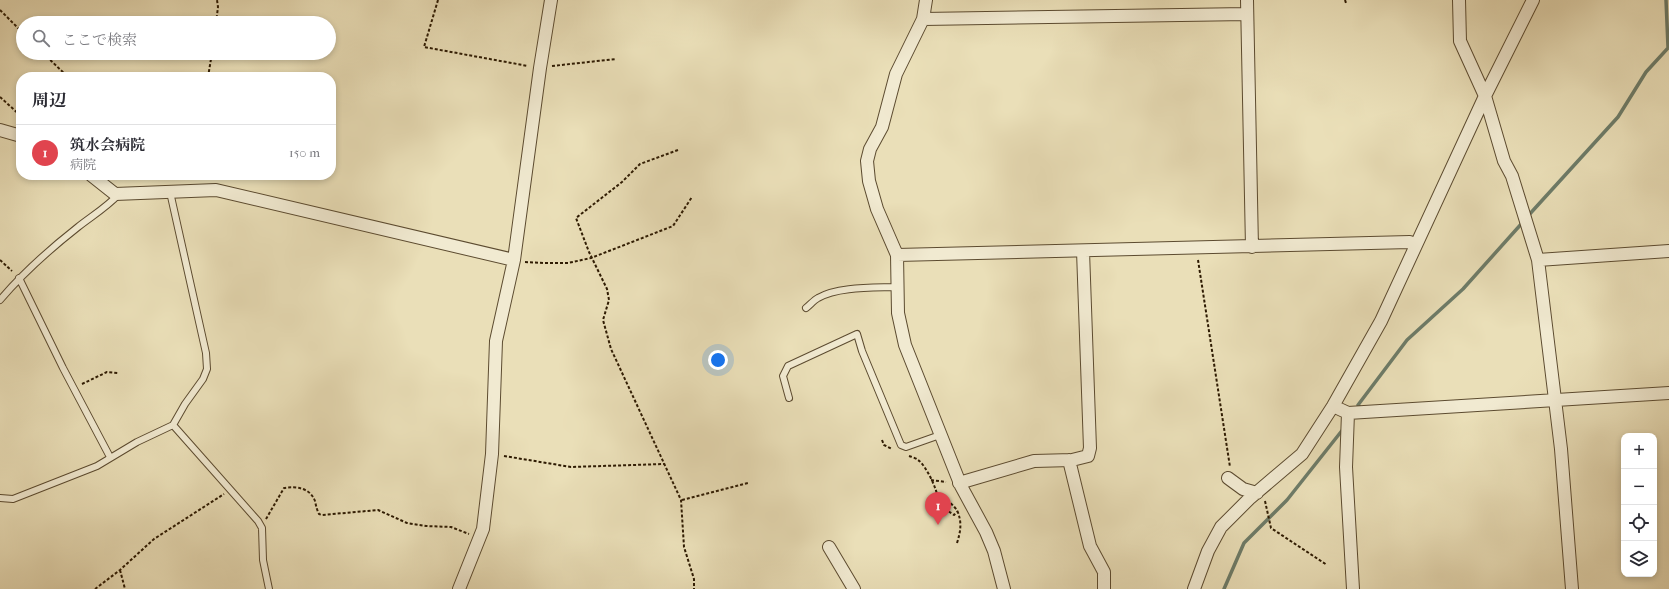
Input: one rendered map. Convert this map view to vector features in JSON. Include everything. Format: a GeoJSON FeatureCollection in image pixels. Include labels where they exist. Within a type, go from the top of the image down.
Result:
{"type":"FeatureCollection","features":[{"type":"Feature","properties":{"kind":"street"},"geometry":{"type":"LineString","coordinates":[[459,589],[483,529],[492,454],[496,341],[514,260],[540,68],[551,0]]}},
{"type":"Feature","properties":{"kind":"street"},"geometry":{"type":"LineString","coordinates":[[926,0],[923,19],[896,74],[882,127],[870,148],[868,160],[869,181],[877,208],[897,256],[898,313],[905,345],[959,483],[986,532],[994,551],[1004,589]]}},
{"type":"Feature","properties":{"kind":"street"},"geometry":{"type":"LineString","coordinates":[[1247,0],[1252,247]]}},
{"type":"Feature","properties":{"kind":"street"},"geometry":{"type":"LineString","coordinates":[[1460,0],[1460,41],[1485,96],[1504,161],[1512,176],[1538,260],[1561,449],[1572,589]]}},
{"type":"Feature","properties":{"kind":"street"},"geometry":{"type":"LineString","coordinates":[[1194,589],[1208,551],[1221,527],[1258,491],[1302,454],[1333,406],[1381,321],[1485,96],[1532,0]]}},
{"type":"Feature","properties":{"kind":"street"},"geometry":{"type":"LineString","coordinates":[[923,19],[1247,14]]}},
{"type":"Feature","properties":{"kind":"street"},"geometry":{"type":"LineString","coordinates":[[0,130],[16,135]]}},
{"type":"Feature","properties":{"kind":"street"},"geometry":{"type":"LineString","coordinates":[[97,180],[115,194],[216,190],[514,260]]}},
{"type":"Feature","properties":{"kind":"street"},"geometry":{"type":"LineString","coordinates":[[897,256],[1410,242]]}},
{"type":"Feature","properties":{"kind":"street"},"geometry":{"type":"LineString","coordinates":[[959,483],[1034,461],[1069,460],[1088,456],[1090,448],[1083,251]]}},
{"type":"Feature","properties":{"kind":"street"},"geometry":{"type":"LineString","coordinates":[[1538,260],[1669,251]]}},
{"type":"Feature","properties":{"kind":"street"},"geometry":{"type":"LineString","coordinates":[[1333,406],[1348,413],[1669,393]]}},
{"type":"Feature","properties":{"kind":"street"},"geometry":{"type":"LineString","coordinates":[[1348,413],[1346,467],[1353,589]]}},
{"type":"Feature","properties":{"kind":"street"},"geometry":{"type":"LineString","coordinates":[[1069,460],[1090,546],[1104,572],[1104,589]]}},
{"type":"Feature","properties":{"kind":"street"},"geometry":{"type":"LineString","coordinates":[[1230,479],[1243,489],[1258,491]]}},
{"type":"Feature","properties":{"kind":"street"},"geometry":{"type":"LineString","coordinates":[[829,547],[854,589]]}},
{"type":"Feature","properties":{"kind":"lane"},"geometry":{"type":"LineString","coordinates":[[0,498],[13,499],[97,466],[110,456],[173,425],[203,378],[207,369],[206,353],[170,192]]}},
{"type":"Feature","properties":{"kind":"lane"},"geometry":{"type":"LineString","coordinates":[[0,300],[19,278],[79,226],[111,203],[118,194]]}},
{"type":"Feature","properties":{"kind":"lane"},"geometry":{"type":"LineString","coordinates":[[19,278],[74,389],[110,456]]}},
{"type":"Feature","properties":{"kind":"lane"},"geometry":{"type":"LineString","coordinates":[[806,308],[818,298],[836,291],[860,288],[898,287]]}},
{"type":"Feature","properties":{"kind":"lane"},"geometry":{"type":"LineString","coordinates":[[789,398],[783,376],[788,366],[856,334],[901,445],[906,447],[940,435]]}},
{"type":"Feature","properties":{"kind":"lane"},"geometry":{"type":"LineString","coordinates":[[173,425],[258,521],[261,527],[263,560],[269,589]]}},
{"type":"Feature","properties":{"kind":"path"},"geometry":{"type":"LineString","coordinates":[[217,0],[217,16]]}},
{"type":"Feature","properties":{"kind":"path"},"geometry":{"type":"LineString","coordinates":[[438,0],[424,47],[540,68],[616,59]]}},
{"type":"Feature","properties":{"kind":"path"},"geometry":{"type":"LineString","coordinates":[[0,10],[16,26]]}},
{"type":"Feature","properties":{"kind":"path"},"geometry":{"type":"LineString","coordinates":[[50,60],[63,72]]}},
{"type":"Feature","properties":{"kind":"path"},"geometry":{"type":"LineString","coordinates":[[209,72],[211,60]]}},
{"type":"Feature","properties":{"kind":"path"},"geometry":{"type":"LineString","coordinates":[[0,97],[16,111]]}},
{"type":"Feature","properties":{"kind":"path"},"geometry":{"type":"LineString","coordinates":[[678,150],[640,164],[622,182],[576,218],[591,258],[607,289],[609,300],[603,320],[611,349],[681,500],[684,547],[694,579],[694,589]]}},
{"type":"Feature","properties":{"kind":"path"},"geometry":{"type":"LineString","coordinates":[[514,260],[544,263],[568,263],[591,258],[673,226],[692,197]]}},
{"type":"Feature","properties":{"kind":"path"},"geometry":{"type":"LineString","coordinates":[[1196,248],[1230,479]]}},
{"type":"Feature","properties":{"kind":"path"},"geometry":{"type":"LineString","coordinates":[[0,260],[19,278]]}},
{"type":"Feature","properties":{"kind":"path"},"geometry":{"type":"LineString","coordinates":[[74,389],[107,372],[118,373]]}},
{"type":"Feature","properties":{"kind":"path"},"geometry":{"type":"LineString","coordinates":[[882,440],[884,445],[898,452]]}},
{"type":"Feature","properties":{"kind":"path"},"geometry":{"type":"LineString","coordinates":[[492,454],[571,467],[664,464]]}},
{"type":"Feature","properties":{"kind":"path"},"geometry":{"type":"LineString","coordinates":[[905,455],[919,460],[935,487],[938,500]]}},
{"type":"Feature","properties":{"kind":"path"},"geometry":{"type":"LineString","coordinates":[[681,500],[748,483]]}},
{"type":"Feature","properties":{"kind":"path"},"geometry":{"type":"LineString","coordinates":[[261,527],[284,488],[292,486],[300,487],[308,492],[314,500],[319,514],[322,515],[378,510],[407,523],[426,526],[451,527],[462,530],[479,539]]}},
{"type":"Feature","properties":{"kind":"path"},"geometry":{"type":"LineString","coordinates":[[94,589],[120,570],[154,539],[231,490]]}},
{"type":"Feature","properties":{"kind":"path"},"geometry":{"type":"LineString","coordinates":[[1258,491],[1265,500],[1271,528],[1327,565]]}},
{"type":"Feature","properties":{"kind":"path"},"geometry":{"type":"LineString","coordinates":[[957,543],[961,520],[958,511],[948,500],[938,500],[934,503],[936,508],[948,511],[954,515],[958,511]]}},
{"type":"Feature","properties":{"kind":"path"},"geometry":{"type":"LineString","coordinates":[[120,570],[125,589]]}},
{"type":"Feature","properties":{"kind":"waterway"},"geometry":{"type":"LineString","coordinates":[[1666,0],[1668,47]]}},
{"type":"Feature","properties":{"kind":"waterway"},"geometry":{"type":"LineString","coordinates":[[1527,217],[1618,117],[1646,72],[1669,47]]}},
{"type":"Feature","properties":{"kind":"waterway"},"geometry":{"type":"LineString","coordinates":[[1357,410],[1358,405],[1407,340],[1463,289],[1523,222]]}},
{"type":"Feature","properties":{"kind":"waterway"},"geometry":{"type":"LineString","coordinates":[[1224,589],[1244,543],[1287,500],[1344,428]]}},
{"type":"Feature","properties":{"kind":"place","name":"筑水会病院"},"geometry":{"type":"Point","coordinates":[938,525]}}]}
